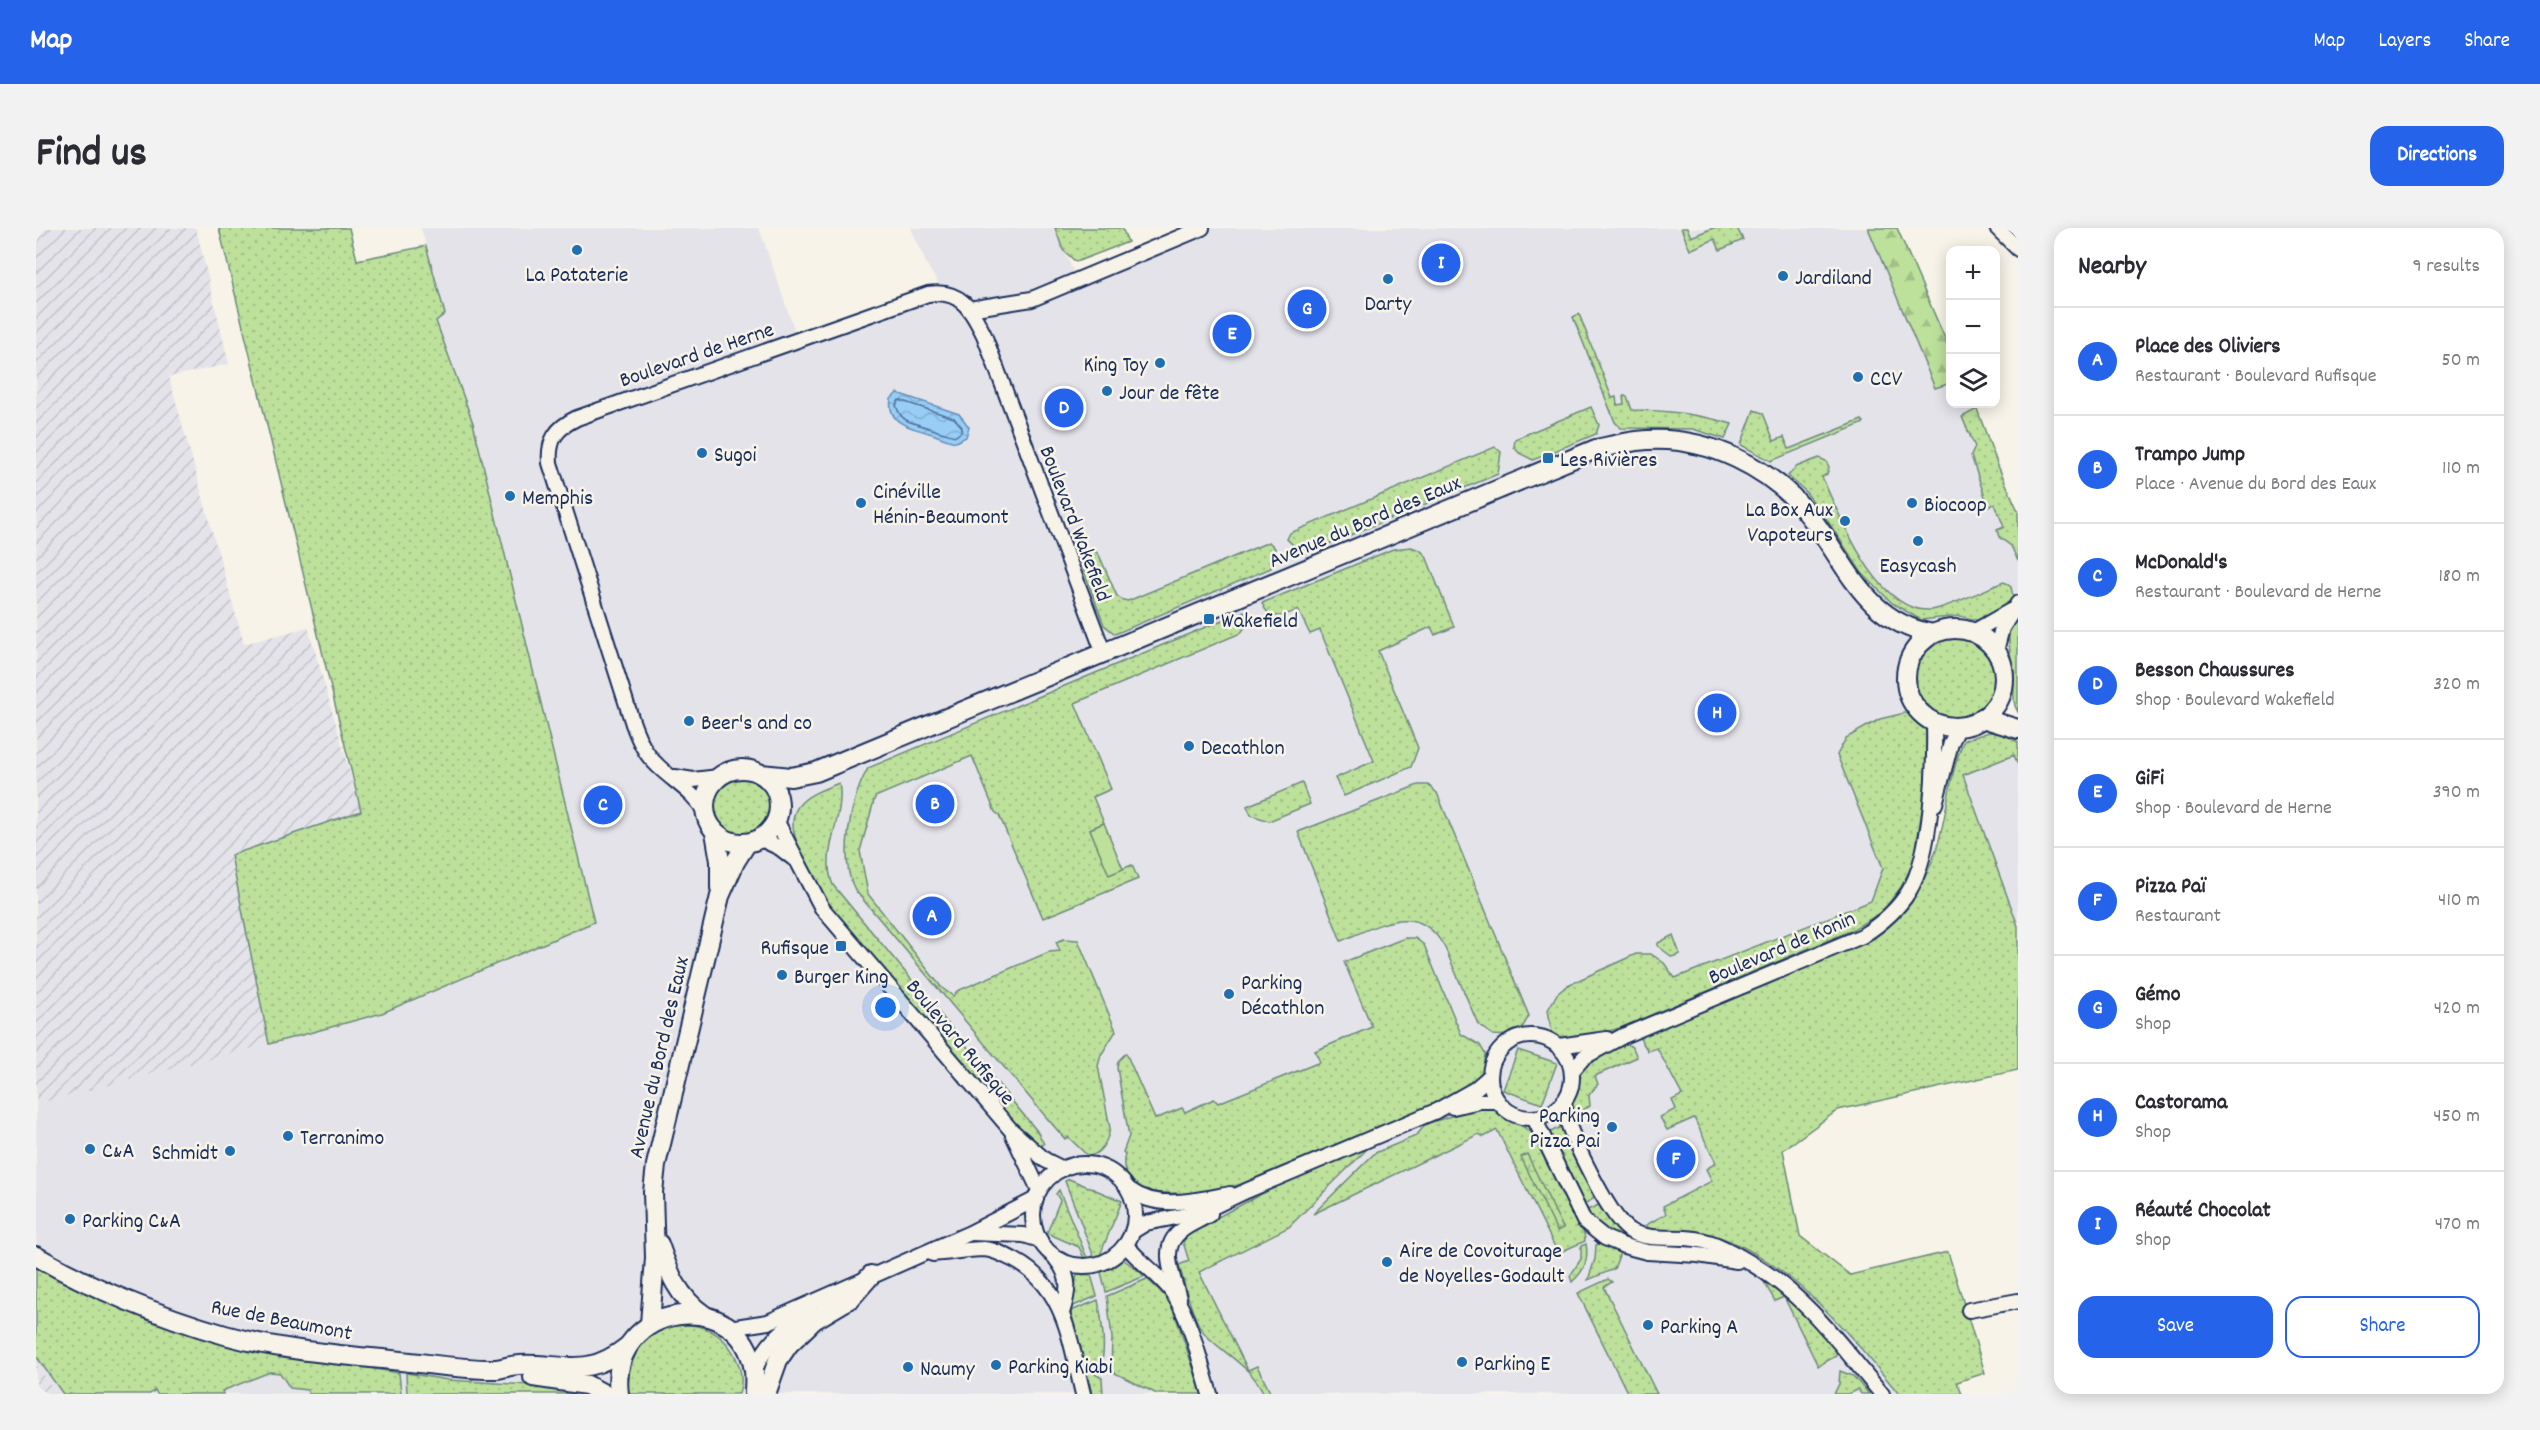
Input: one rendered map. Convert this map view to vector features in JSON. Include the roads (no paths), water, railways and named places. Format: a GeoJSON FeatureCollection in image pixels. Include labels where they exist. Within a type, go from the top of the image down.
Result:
{"type":"FeatureCollection","features":[{"type":"Feature","properties":{"kind":"street"},"geometry":{"type":"LineString","coordinates":[[969,309],[1032,299],[1202,228]]}},
{"type":"Feature","properties":{"kind":"street"},"geometry":{"type":"LineString","coordinates":[[1997,228],[2018,249]]}},
{"type":"Feature","properties":{"kind":"street","name":"Boulevard de Herne"},"geometry":{"type":"LineString","coordinates":[[705,812],[693,795],[648,754],[633,724],[553,476],[549,453],[554,436],[565,423],[577,418],[928,294],[944,292],[951,294],[969,309]]}},
{"type":"Feature","properties":{"kind":"street","name":"Boulevard Wakefield"},"geometry":{"type":"LineString","coordinates":[[969,309],[990,351],[1104,654]]}},
{"type":"Feature","properties":{"kind":"street","name":"Avenue du Bord des Eaux"},"geometry":{"type":"LineString","coordinates":[[761,774],[791,777],[816,772],[1596,449],[1638,441],[1660,440],[1703,446],[1728,454],[1756,468],[1790,494],[1802,507],[1844,571],[1884,614],[1912,656]]}},
{"type":"Feature","properties":{"kind":"street"},"geometry":{"type":"LineString","coordinates":[[1973,632],[2016,606]]}},
{"type":"Feature","properties":{"kind":"street"},"geometry":{"type":"LineString","coordinates":[[1996,651],[2002,628],[2016,606]]}},
{"type":"Feature","properties":{"kind":"street","name":"Avenue du Bord des Eaux"},"geometry":{"type":"LineString","coordinates":[[1884,614],[1909,628],[1933,634]]}},
{"type":"Feature","properties":{"kind":"street"},"geometry":{"type":"LineString","coordinates":[[1955,629],[1973,632],[1986,640],[1996,651],[2002,664],[2004,679],[2002,693],[1994,707],[1982,718],[1959,726],[1934,722],[1920,711],[1909,692],[1907,680],[1912,656],[1933,634],[1955,629]]}},
{"type":"Feature","properties":{"kind":"street"},"geometry":{"type":"LineString","coordinates":[[2002,693],[2006,704],[2018,721]]}},
{"type":"Feature","properties":{"kind":"street"},"geometry":{"type":"LineString","coordinates":[[1982,718],[2018,729]]}},
{"type":"Feature","properties":{"kind":"street","name":"Boulevard de Konin"},"geometry":{"type":"LineString","coordinates":[[1929,823],[1934,722]]}},
{"type":"Feature","properties":{"kind":"street","name":"Boulevard de Konin"},"geometry":{"type":"LineString","coordinates":[[1572,1071],[1584,1057],[1623,1036],[1862,936],[1884,921],[1909,891],[1924,851],[1929,823],[1951,743],[1959,726]]}},
{"type":"Feature","properties":{"kind":"street"},"geometry":{"type":"LineString","coordinates":[[739,769],[761,774],[774,788],[777,814],[767,833],[753,841],[733,842],[715,832],[705,812],[707,793],[719,777],[728,771],[739,769]]}},
{"type":"Feature","properties":{"kind":"street","name":"Avenue du Bord des Eaux"},"geometry":{"type":"LineString","coordinates":[[777,814],[796,787],[816,772]]}},
{"type":"Feature","properties":{"kind":"street"},"geometry":{"type":"LineString","coordinates":[[673,777],[693,780],[719,777]]}},
{"type":"Feature","properties":{"kind":"street","name":"Boulevard Rufisque"},"geometry":{"type":"LineString","coordinates":[[777,814],[822,908],[1011,1130],[1045,1160],[1063,1169]]}},
{"type":"Feature","properties":{"kind":"street","name":"Avenue du Bord des Eaux"},"geometry":{"type":"LineString","coordinates":[[715,832],[720,861],[720,896]]}},
{"type":"Feature","properties":{"kind":"street","name":"Avenue du Bord des Eaux"},"geometry":{"type":"LineString","coordinates":[[650,1324],[655,1258],[653,1192],[656,1165],[720,896],[735,862],[753,841]]}},
{"type":"Feature","properties":{"kind":"street","name":"Boulevard Rufisque"},"geometry":{"type":"LineString","coordinates":[[753,841],[780,848],[799,862]]}},
{"type":"Feature","properties":{"kind":"street"},"geometry":{"type":"LineString","coordinates":[[1524,1036],[1537,1036],[1559,1046],[1565,1053],[1572,1071],[1571,1086],[1564,1101],[1556,1109],[1534,1118],[1508,1111],[1498,1101],[1492,1089],[1490,1076],[1492,1062],[1499,1050],[1510,1041],[1524,1036]]}},
{"type":"Feature","properties":{"kind":"street","name":"Boulevard de Konin"},"geometry":{"type":"LineString","coordinates":[[1559,1046],[1579,1045],[1623,1036]]}},
{"type":"Feature","properties":{"kind":"street"},"geometry":{"type":"LineString","coordinates":[[1133,1231],[1146,1224],[1202,1212],[1246,1191],[1436,1111],[1475,1089],[1490,1076]]}},
{"type":"Feature","properties":{"kind":"street"},"geometry":{"type":"LineString","coordinates":[[1436,1111],[1480,1101],[1498,1101]]}},
{"type":"Feature","properties":{"kind":"street"},"geometry":{"type":"LineString","coordinates":[[1564,1101],[1567,1122],[1602,1195],[1623,1226],[1646,1237],[1698,1239],[1756,1266],[1785,1286],[1820,1321],[1882,1394]]}},
{"type":"Feature","properties":{"kind":"street"},"geometry":{"type":"LineString","coordinates":[[1534,1118],[1584,1221],[1605,1238],[1647,1252],[1722,1258],[1756,1266]]}},
{"type":"Feature","properties":{"kind":"street","name":"Boulevard Rufisque"},"geometry":{"type":"LineString","coordinates":[[1011,1130],[1037,1195]]}},
{"type":"Feature","properties":{"kind":"street"},"geometry":{"type":"LineString","coordinates":[[1062,1313],[1069,1284],[1064,1268],[1040,1240],[1033,1217],[1037,1195],[1049,1178],[1063,1169],[1080,1164],[1102,1167],[1119,1178],[1142,1200],[1152,1202],[1204,1199],[1246,1191]]}},
{"type":"Feature","properties":{"kind":"street"},"geometry":{"type":"LineString","coordinates":[[1055,1257],[1075,1266],[1093,1266],[1108,1261],[1126,1245],[1133,1231],[1135,1209],[1128,1189]]}},
{"type":"Feature","properties":{"kind":"street"},"geometry":{"type":"LineString","coordinates":[[1210,1394],[1169,1265],[1173,1240],[1180,1232],[1246,1191]]}},
{"type":"Feature","properties":{"kind":"street"},"geometry":{"type":"LineString","coordinates":[[729,1328],[768,1322],[922,1252],[970,1233],[1037,1195]]}},
{"type":"Feature","properties":{"kind":"street","name":"Avenue du Bord des Eaux"},"geometry":{"type":"LineString","coordinates":[[654,1231],[680,1293],[690,1305],[706,1316]]}},
{"type":"Feature","properties":{"kind":"street"},"geometry":{"type":"LineString","coordinates":[[970,1233],[1024,1235],[1040,1240]]}},
{"type":"Feature","properties":{"kind":"street"},"geometry":{"type":"LineString","coordinates":[[1126,1245],[1136,1259],[1170,1290],[1181,1307]]}},
{"type":"Feature","properties":{"kind":"street"},"geometry":{"type":"LineString","coordinates":[[922,1252],[936,1254],[985,1249],[1001,1253],[1027,1266],[1036,1274],[1062,1313],[1083,1394]]}},
{"type":"Feature","properties":{"kind":"street","name":"Rue de Beaumont"},"geometry":{"type":"LineString","coordinates":[[36,1256],[91,1284],[171,1318],[226,1335],[275,1345],[368,1358],[497,1369],[518,1376],[587,1385],[604,1394]]}},
{"type":"Feature","properties":{"kind":"street"},"geometry":{"type":"LineString","coordinates":[[766,1394],[778,1360],[789,1344],[814,1320],[851,1298],[872,1275]]}},
{"type":"Feature","properties":{"kind":"street"},"geometry":{"type":"LineString","coordinates":[[754,1372],[762,1354],[775,1336],[831,1293]]}},
{"type":"Feature","properties":{"kind":"street"},"geometry":{"type":"LineString","coordinates":[[1969,1310],[2018,1301]]}},
{"type":"Feature","properties":{"kind":"street"},"geometry":{"type":"LineString","coordinates":[[619,1394],[618,1376],[628,1347],[639,1333],[650,1324],[667,1316],[686,1313],[706,1316],[729,1328],[746,1348],[754,1372],[754,1394]]}},
{"type":"Feature","properties":{"kind":"street","name":"Rue de Beaumont"},"geometry":{"type":"LineString","coordinates":[[497,1369],[520,1365],[563,1368],[599,1364],[612,1359],[628,1347]]}},
{"type":"Feature","properties":{"kind":"water"},"geometry":{"type":"Polygon","coordinates":[[[897,393],[959,414],[969,427],[966,437],[956,442],[901,423],[896,419],[891,407],[891,399],[897,393]]]}},
{"type":"Feature","properties":{"kind":"place","name":"La Pataterie"},"geometry":{"type":"Point","coordinates":[577,250]}},
{"type":"Feature","properties":{"kind":"place","name":"Réauté Chocolat"},"geometry":{"type":"Point","coordinates":[1441,263]}},
{"type":"Feature","properties":{"kind":"place","name":"Jardiland"},"geometry":{"type":"Point","coordinates":[1783,276]}},
{"type":"Feature","properties":{"kind":"place","name":"Darty"},"geometry":{"type":"Point","coordinates":[1388,279]}},
{"type":"Feature","properties":{"kind":"place","name":"Gémo"},"geometry":{"type":"Point","coordinates":[1307,309]}},
{"type":"Feature","properties":{"kind":"place","name":"GiFi"},"geometry":{"type":"Point","coordinates":[1232,334]}},
{"type":"Feature","properties":{"kind":"place","name":"King Toy"},"geometry":{"type":"Point","coordinates":[1160,363]}},
{"type":"Feature","properties":{"kind":"place","name":"CCV"},"geometry":{"type":"Point","coordinates":[1858,377]}},
{"type":"Feature","properties":{"kind":"place","name":"Jour de fête"},"geometry":{"type":"Point","coordinates":[1107,391]}},
{"type":"Feature","properties":{"kind":"place","name":"Besson Chaussures"},"geometry":{"type":"Point","coordinates":[1064,408]}},
{"type":"Feature","properties":{"kind":"place","name":"Sugoi"},"geometry":{"type":"Point","coordinates":[702,453]}},
{"type":"Feature","properties":{"kind":"place","name":"Les Rivières"},"geometry":{"type":"Point","coordinates":[1548,458]}},
{"type":"Feature","properties":{"kind":"place","name":"Memphis"},"geometry":{"type":"Point","coordinates":[510,496]}},
{"type":"Feature","properties":{"kind":"place","name":"Cinéville Hénin-Beaumont"},"geometry":{"type":"Point","coordinates":[861,503]}},
{"type":"Feature","properties":{"kind":"place","name":"Biocoop"},"geometry":{"type":"Point","coordinates":[1912,503]}},
{"type":"Feature","properties":{"kind":"place","name":"La Box Aux Vapoteurs"},"geometry":{"type":"Point","coordinates":[1845,521]}},
{"type":"Feature","properties":{"kind":"place","name":"Easycash"},"geometry":{"type":"Point","coordinates":[1918,541]}},
{"type":"Feature","properties":{"kind":"place","name":"Wakefield"},"geometry":{"type":"Point","coordinates":[1209,619]}},
{"type":"Feature","properties":{"kind":"place","name":"Castorama"},"geometry":{"type":"Point","coordinates":[1717,713]}},
{"type":"Feature","properties":{"kind":"place","name":"Beer's and co"},"geometry":{"type":"Point","coordinates":[689,721]}},
{"type":"Feature","properties":{"kind":"place","name":"Decathlon"},"geometry":{"type":"Point","coordinates":[1189,746]}},
{"type":"Feature","properties":{"kind":"place","name":"Trampo Jump"},"geometry":{"type":"Point","coordinates":[935,804]}},
{"type":"Feature","properties":{"kind":"place","name":"McDonald's"},"geometry":{"type":"Point","coordinates":[603,805]}},
{"type":"Feature","properties":{"kind":"place","name":"Place des Oliviers"},"geometry":{"type":"Point","coordinates":[932,916]}},
{"type":"Feature","properties":{"kind":"place","name":"Rufisque"},"geometry":{"type":"Point","coordinates":[841,946]}},
{"type":"Feature","properties":{"kind":"place","name":"Burger King"},"geometry":{"type":"Point","coordinates":[782,975]}},
{"type":"Feature","properties":{"kind":"place","name":"Parking Décathlon"},"geometry":{"type":"Point","coordinates":[1229,994]}},
{"type":"Feature","properties":{"kind":"place","name":"Parking Pizza Pai"},"geometry":{"type":"Point","coordinates":[1612,1127]}},
{"type":"Feature","properties":{"kind":"place","name":"Terranimo"},"geometry":{"type":"Point","coordinates":[288,1136]}},
{"type":"Feature","properties":{"kind":"place","name":"C&A"},"geometry":{"type":"Point","coordinates":[90,1149]}},
{"type":"Feature","properties":{"kind":"place","name":"Schmidt"},"geometry":{"type":"Point","coordinates":[230,1151]}},
{"type":"Feature","properties":{"kind":"place","name":"Pizza Paï"},"geometry":{"type":"Point","coordinates":[1676,1159]}},
{"type":"Feature","properties":{"kind":"place","name":"Parking C&A"},"geometry":{"type":"Point","coordinates":[70,1219]}},
{"type":"Feature","properties":{"kind":"place","name":"Aire de Covoiturage de Noyelles-Godault"},"geometry":{"type":"Point","coordinates":[1387,1262]}},
{"type":"Feature","properties":{"kind":"place","name":"Parking A"},"geometry":{"type":"Point","coordinates":[1648,1325]}},
{"type":"Feature","properties":{"kind":"place","name":"Parking E"},"geometry":{"type":"Point","coordinates":[1462,1362]}},
{"type":"Feature","properties":{"kind":"place","name":"Parking Kiabi"},"geometry":{"type":"Point","coordinates":[996,1365]}},
{"type":"Feature","properties":{"kind":"place","name":"Naumy"},"geometry":{"type":"Point","coordinates":[908,1367]}}]}
